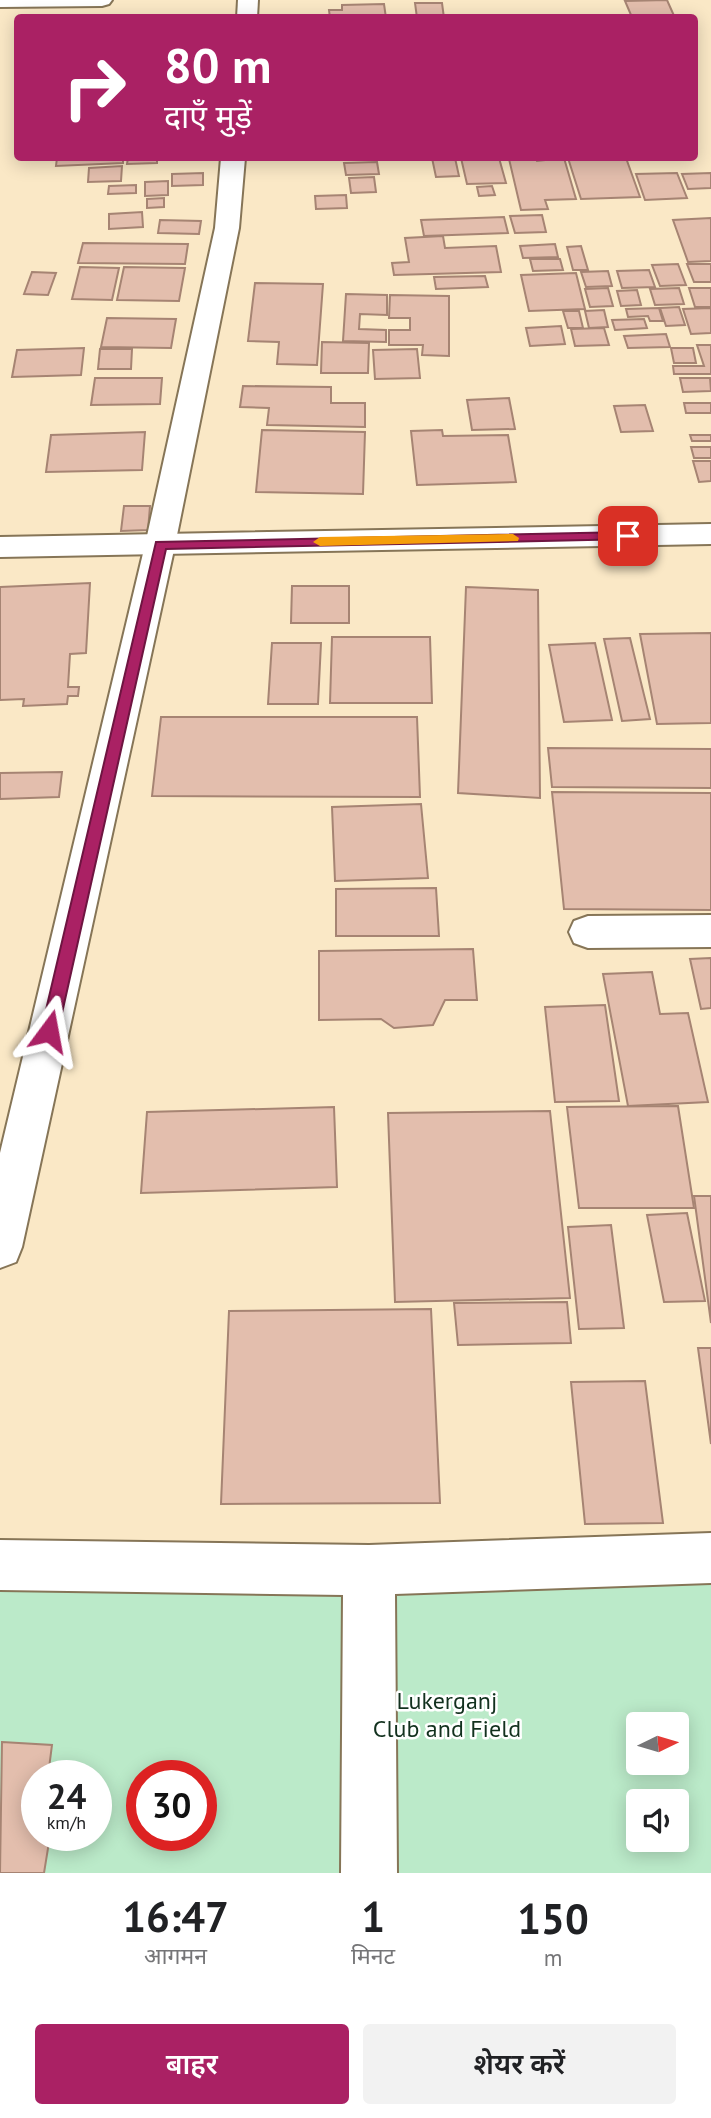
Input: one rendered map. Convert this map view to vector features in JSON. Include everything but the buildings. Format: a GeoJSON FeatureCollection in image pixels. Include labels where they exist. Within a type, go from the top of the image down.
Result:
{"type":"FeatureCollection","features":[{"type":"Feature","properties":{"kind":"street"},"geometry":{"type":"LineString","coordinates":[[0,1],[102,0]]}},
{"type":"Feature","properties":{"kind":"street"},"geometry":{"type":"LineString","coordinates":[[0,1247],[160,545],[227,228],[233,161]]}},
{"type":"Feature","properties":{"kind":"street"},"geometry":{"type":"LineString","coordinates":[[0,547],[711,534]]}},
{"type":"Feature","properties":{"kind":"street"},"geometry":{"type":"LineString","coordinates":[[588,932],[711,932]]}},
{"type":"Feature","properties":{"kind":"street"},"geometry":{"type":"LineString","coordinates":[[0,1565],[369,1570],[711,1558]]}},
{"type":"Feature","properties":{"kind":"street"},"geometry":{"type":"LineString","coordinates":[[369,1570],[369,1873]]}},
{"type":"Feature","properties":{"kind":"green space","name":"Lukerganj Club and Field"},"geometry":{"type":"Polygon","coordinates":[[[711,1549],[711,1873],[0,1873],[0,1563],[711,1549]]]}},
{"type":"Feature","properties":{"kind":"slow traffic"},"geometry":{"type":"LineString","coordinates":[[320,542],[513,538]]}},
{"type":"Feature","properties":{"kind":"route"},"geometry":{"type":"LineString","coordinates":[[49,1031],[160,545],[628,536]]}}]}
